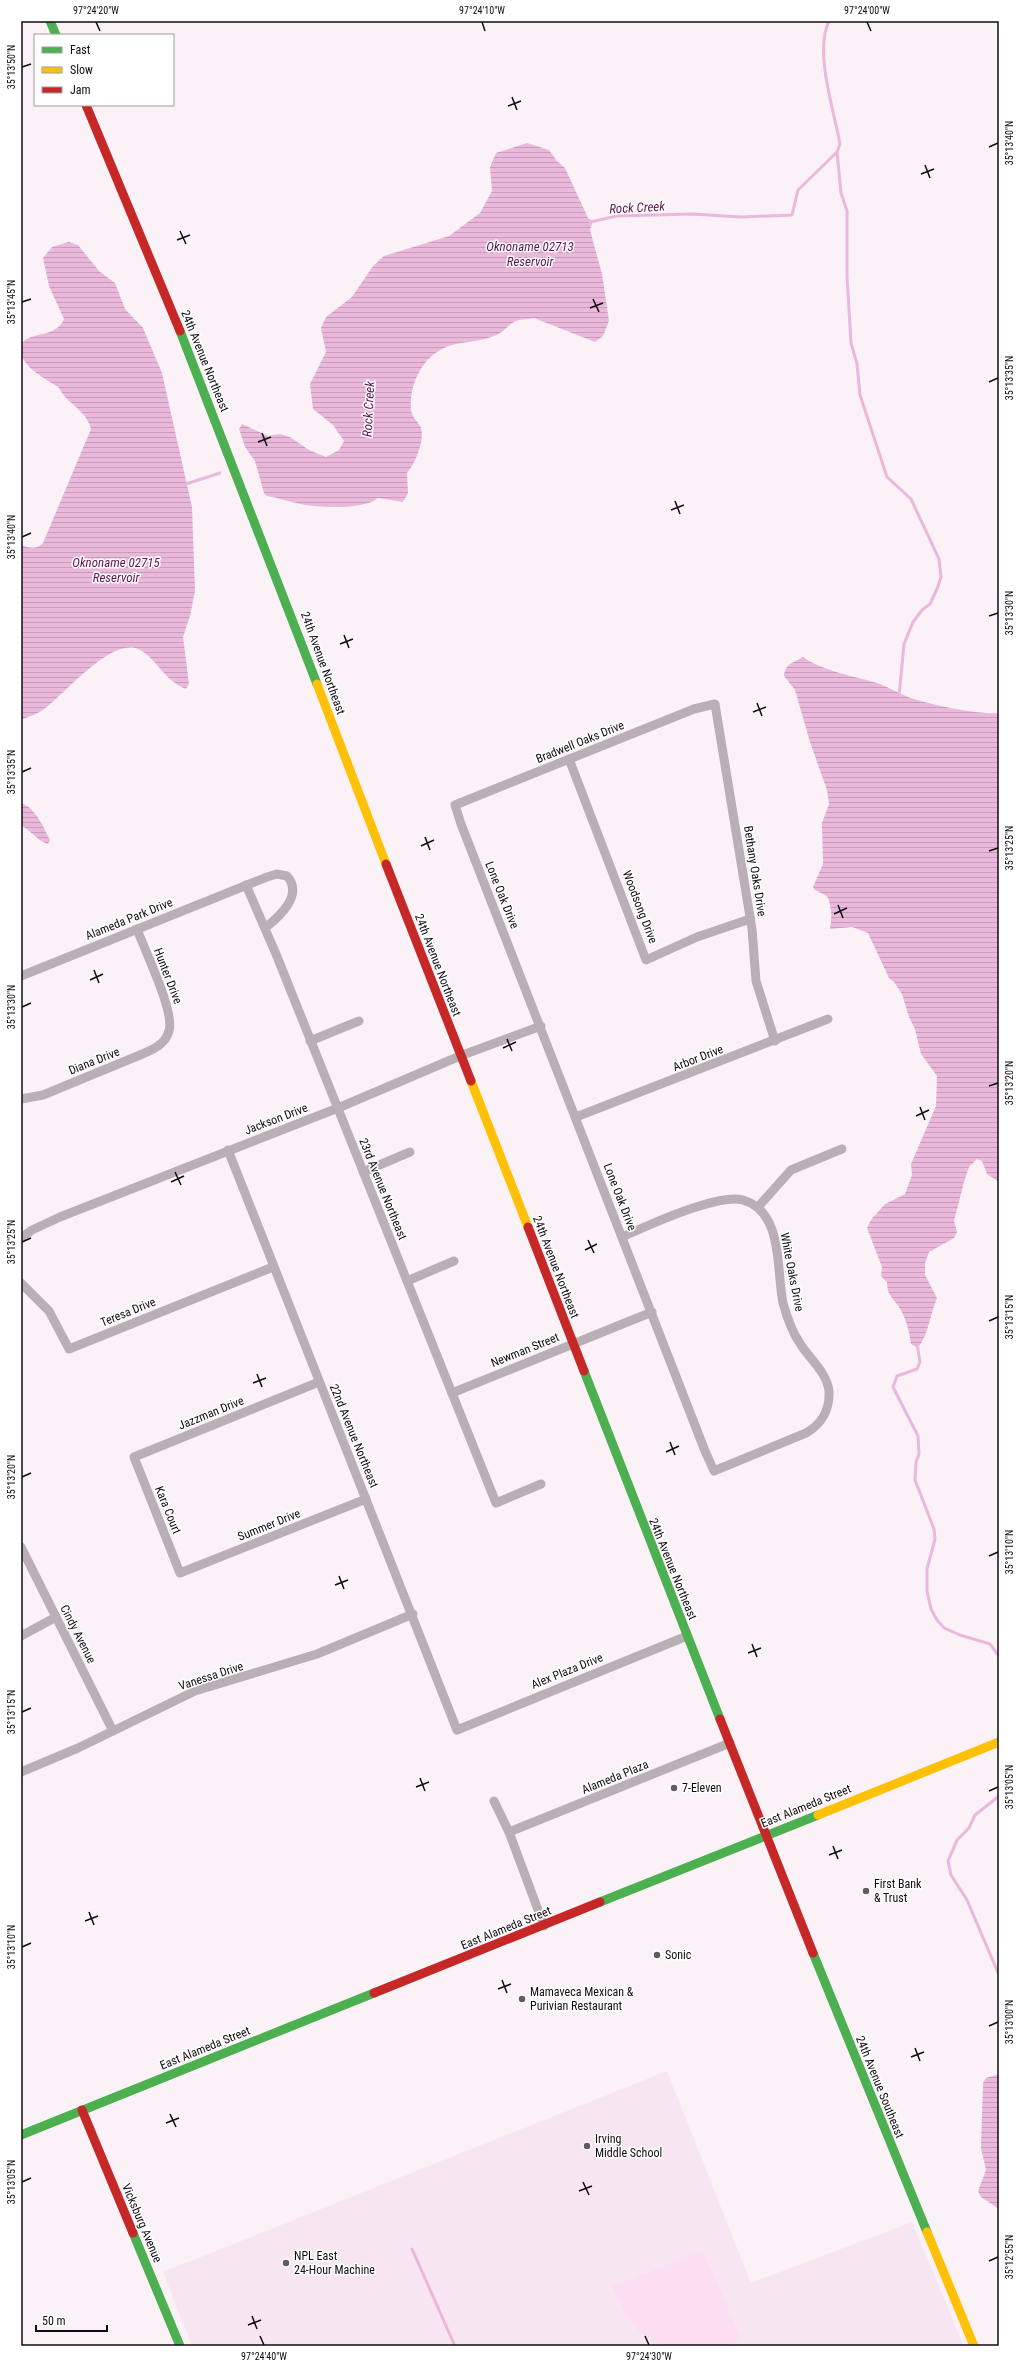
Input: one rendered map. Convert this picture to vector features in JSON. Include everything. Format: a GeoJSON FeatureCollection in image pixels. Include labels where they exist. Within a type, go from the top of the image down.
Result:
{"type":"FeatureCollection","features":[{"type":"Feature","properties":{"kind":"street"},"geometry":{"type":"LineString","coordinates":[[50,21],[56,34]]}},
{"type":"Feature","properties":{"kind":"street","name":"24th Avenue Northeast"},"geometry":{"type":"LineString","coordinates":[[86,106],[265,543],[308,653],[353,780],[460,1056],[766,1835]]}},
{"type":"Feature","properties":{"kind":"street","name":"Bradwell Oaks Drive"},"geometry":{"type":"LineString","coordinates":[[455,805],[694,709],[715,704]]}},
{"type":"Feature","properties":{"kind":"street","name":"Bethany Oaks Drive"},"geometry":{"type":"LineString","coordinates":[[715,704],[750,918],[756,981],[775,1041]]}},
{"type":"Feature","properties":{"kind":"street","name":"Woodsong Drive"},"geometry":{"type":"LineString","coordinates":[[569,759],[646,960],[697,937],[750,918]]}},
{"type":"Feature","properties":{"kind":"street","name":"Lone Oak Drive"},"geometry":{"type":"LineString","coordinates":[[455,805],[714,1471],[806,1433],[818,1425],[828,1406]]}},
{"type":"Feature","properties":{"kind":"street","name":"Alameda Park Drive"},"geometry":{"type":"LineString","coordinates":[[21,976],[246,885],[277,874],[287,876],[290,879],[292,890],[289,904],[283,913],[265,928]]}},
{"type":"Feature","properties":{"kind":"street","name":"23rd Avenue Northeast"},"geometry":{"type":"LineString","coordinates":[[246,885],[338,1108],[496,1503],[541,1484]]}},
{"type":"Feature","properties":{"kind":"street","name":"Hunter Drive"},"geometry":{"type":"LineString","coordinates":[[137,930],[170,1016],[169,1032]]}},
{"type":"Feature","properties":{"kind":"street","name":"Arbor Drive"},"geometry":{"type":"LineString","coordinates":[[576,1117],[775,1041],[828,1019]]}},
{"type":"Feature","properties":{"kind":"street"},"geometry":{"type":"LineString","coordinates":[[310,1041],[359,1021]]}},
{"type":"Feature","properties":{"kind":"street","name":"Jackson Drive"},"geometry":{"type":"LineString","coordinates":[[21,1238],[32,1230],[60,1217],[338,1108],[460,1056],[541,1026]]}},
{"type":"Feature","properties":{"kind":"street","name":"Diana Drive"},"geometry":{"type":"LineString","coordinates":[[21,1099],[43,1095],[155,1049],[160,1045],[169,1032]]}},
{"type":"Feature","properties":{"kind":"street"},"geometry":{"type":"LineString","coordinates":[[622,1237],[716,1201],[742,1200],[758,1207],[791,1170],[842,1149]]}},
{"type":"Feature","properties":{"kind":"street","name":"22nd Avenue Northeast"},"geometry":{"type":"LineString","coordinates":[[228,1150],[273,1267],[413,1614],[457,1730]]}},
{"type":"Feature","properties":{"kind":"street"},"geometry":{"type":"LineString","coordinates":[[363,1172],[410,1152]]}},
{"type":"Feature","properties":{"kind":"street","name":"White Oaks Drive"},"geometry":{"type":"LineString","coordinates":[[758,1207],[766,1217],[773,1232],[783,1303],[790,1326],[801,1346],[826,1380],[828,1406]]}},
{"type":"Feature","properties":{"kind":"street"},"geometry":{"type":"LineString","coordinates":[[407,1281],[454,1261]]}},
{"type":"Feature","properties":{"kind":"street","name":"Teresa Drive"},"geometry":{"type":"LineString","coordinates":[[21,1283],[49,1310],[68,1349],[273,1267]]}},
{"type":"Feature","properties":{"kind":"street","name":"Newman Street"},"geometry":{"type":"LineString","coordinates":[[452,1393],[652,1312]]}},
{"type":"Feature","properties":{"kind":"street","name":"Jazzman Drive"},"geometry":{"type":"LineString","coordinates":[[134,1457],[320,1382]]}},
{"type":"Feature","properties":{"kind":"street","name":"Kara Court"},"geometry":{"type":"LineString","coordinates":[[134,1457],[180,1573]]}},
{"type":"Feature","properties":{"kind":"street","name":"Summer Drive"},"geometry":{"type":"LineString","coordinates":[[180,1573],[366,1499]]}},
{"type":"Feature","properties":{"kind":"street","name":"Cindy Avenue"},"geometry":{"type":"LineString","coordinates":[[21,1547],[113,1731]]}},
{"type":"Feature","properties":{"kind":"street","name":"Vanessa Drive"},"geometry":{"type":"LineString","coordinates":[[21,1772],[113,1731],[195,1691],[310,1656],[413,1614]]}},
{"type":"Feature","properties":{"kind":"street"},"geometry":{"type":"LineString","coordinates":[[21,1636],[56,1617]]}},
{"type":"Feature","properties":{"kind":"street","name":"Alex Plaza Drive"},"geometry":{"type":"LineString","coordinates":[[457,1730],[687,1636]]}},
{"type":"Feature","properties":{"kind":"street","name":"East Alameda Street"},"geometry":{"type":"LineString","coordinates":[[21,2135],[999,1742]]}},
{"type":"Feature","properties":{"kind":"street","name":"Alameda Plaza"},"geometry":{"type":"LineString","coordinates":[[509,1832],[730,1743]]}},
{"type":"Feature","properties":{"kind":"street"},"geometry":{"type":"LineString","coordinates":[[494,1802],[509,1832],[544,1926]]}},
{"type":"Feature","properties":{"kind":"street","name":"24th Avenue Southeast"},"geometry":{"type":"LineString","coordinates":[[766,1835],[859,2069],[974,2346]]}},
{"type":"Feature","properties":{"kind":"street","name":"Vicksburg Avenue"},"geometry":{"type":"LineString","coordinates":[[82,2110],[180,2346]]}},
{"type":"Feature","properties":{"kind":"shaded area","name":"Irving Middle School"},"geometry":{"type":"Polygon","coordinates":[[[667,2071],[751,2283],[912,2222],[964,2346],[192,2346],[163,2272],[667,2071]]]}},
{"type":"Feature","properties":{"kind":"shaded area"},"geometry":{"type":"Polygon","coordinates":[[[703,2251],[742,2340],[729,2346],[657,2345],[640,2332],[627,2316],[612,2286],[703,2251]]]}},
{"type":"Feature","properties":{"kind":"water","name":"Oknoname 02713 Reservoir"},"geometry":{"type":"Polygon","coordinates":[[[527,143],[549,150],[557,161],[565,168],[588,218],[593,221],[590,230],[602,274],[609,321],[603,336],[595,342],[534,318],[514,322],[497,335],[485,339],[449,346],[429,358],[418,373],[412,391],[411,412],[421,428],[422,439],[416,458],[407,473],[408,493],[403,502],[378,498],[363,505],[329,507],[297,503],[267,496],[264,493],[255,461],[245,447],[239,429],[242,424],[268,436],[280,434],[290,437],[309,450],[326,457],[339,450],[344,441],[333,425],[313,409],[310,384],[326,352],[321,328],[326,317],[352,297],[373,266],[384,256],[449,236],[480,213],[492,191],[490,167],[496,153],[527,143]]]}},
{"type":"Feature","properties":{"kind":"water","name":"Oknoname 02715 Reservoir"},"geometry":{"type":"Polygon","coordinates":[[[69,242],[78,245],[99,271],[115,283],[125,309],[143,328],[162,373],[192,507],[195,591],[190,616],[183,637],[189,684],[186,689],[178,685],[144,653],[138,649],[127,648],[114,652],[101,660],[43,710],[21,720],[21,545],[33,548],[38,547],[43,543],[91,429],[81,412],[65,397],[58,387],[30,368],[21,352],[22,345],[25,340],[53,330],[59,326],[64,319],[49,286],[43,258],[52,247],[69,242]]]}},
{"type":"Feature","properties":{"kind":"water"},"geometry":{"type":"Polygon","coordinates":[[[803,657],[830,670],[880,684],[908,697],[927,703],[966,711],[989,713],[998,713],[999,706],[999,1182],[987,1174],[982,1161],[977,1159],[969,1167],[954,1221],[957,1232],[954,1238],[929,1252],[925,1263],[925,1275],[937,1298],[925,1336],[918,1348],[911,1344],[904,1315],[889,1293],[887,1282],[881,1276],[882,1267],[867,1228],[871,1220],[885,1204],[905,1194],[912,1175],[911,1164],[936,1106],[937,1076],[921,1054],[915,1029],[909,1017],[902,994],[894,982],[889,978],[868,933],[852,927],[830,929],[831,912],[829,900],[827,896],[815,890],[813,887],[823,864],[822,823],[829,804],[827,790],[810,742],[795,690],[784,676],[786,668],[790,664],[803,657]]]}},
{"type":"Feature","properties":{"kind":"water"},"geometry":{"type":"Polygon","coordinates":[[[21,803],[26,805],[35,813],[50,840],[48,844],[21,826],[21,803]]]}},
{"type":"Feature","properties":{"kind":"water"},"geometry":{"type":"Polygon","coordinates":[[[999,2074],[999,2209],[981,2197],[978,2191],[986,2170],[981,2148],[983,2083],[986,2078],[999,2074]]]}},
{"type":"Feature","properties":{"kind":"waterway","name":"Rock Creek"},"geometry":{"type":"LineString","coordinates":[[590,222],[617,216],[692,214],[741,217],[792,215],[798,190],[837,152],[840,144],[824,65],[825,34],[829,21]]}},
{"type":"Feature","properties":{"kind":"waterway"},"geometry":{"type":"LineString","coordinates":[[837,152],[841,193],[847,211],[847,276],[851,343],[857,364],[860,395],[887,477],[911,499],[939,559],[941,577],[937,589],[930,604],[922,610],[913,622],[904,644],[899,696]]}},
{"type":"Feature","properties":{"kind":"waterway","name":"Rock Creek"},"geometry":{"type":"LineString","coordinates":[[186,484],[220,473]]}},
{"type":"Feature","properties":{"kind":"waterway"},"geometry":{"type":"LineString","coordinates":[[917,1344],[920,1362],[917,1369],[897,1376],[893,1387],[918,1436],[919,1454],[916,1462],[915,1480],[934,1529],[935,1539],[927,1569],[927,1591],[931,1609],[937,1620],[944,1628],[960,1635],[990,1644],[999,1656]]}},
{"type":"Feature","properties":{"kind":"waterway"},"geometry":{"type":"LineString","coordinates":[[999,1796],[975,1815],[969,1828],[957,1840],[948,1861],[951,1875],[967,1900],[999,1975]]}},
{"type":"Feature","properties":{"kind":"waterway"},"geometry":{"type":"LineString","coordinates":[[412,2249],[455,2346]]}},
{"type":"Feature","properties":{"kind":"traffic: fast"},"geometry":{"type":"LineString","coordinates":[[50,21],[56,34]]}},
{"type":"Feature","properties":{"kind":"traffic: fast"},"geometry":{"type":"LineString","coordinates":[[180,331],[317,684]]}},
{"type":"Feature","properties":{"kind":"traffic: fast"},"geometry":{"type":"LineString","coordinates":[[584,1371],[720,1719]]}},
{"type":"Feature","properties":{"kind":"traffic: fast"},"geometry":{"type":"LineString","coordinates":[[600,1902],[818,1815]]}},
{"type":"Feature","properties":{"kind":"traffic: fast"},"geometry":{"type":"LineString","coordinates":[[813,1953],[927,2232]]}},
{"type":"Feature","properties":{"kind":"traffic: fast"},"geometry":{"type":"LineString","coordinates":[[21,2135],[374,1993]]}},
{"type":"Feature","properties":{"kind":"traffic: fast"},"geometry":{"type":"LineString","coordinates":[[133,2233],[180,2346]]}},
{"type":"Feature","properties":{"kind":"traffic: slow"},"geometry":{"type":"LineString","coordinates":[[317,684],[386,864]]}},
{"type":"Feature","properties":{"kind":"traffic: slow"},"geometry":{"type":"LineString","coordinates":[[471,1081],[528,1227]]}},
{"type":"Feature","properties":{"kind":"traffic: slow"},"geometry":{"type":"LineString","coordinates":[[818,1815],[999,1742]]}},
{"type":"Feature","properties":{"kind":"traffic: slow"},"geometry":{"type":"LineString","coordinates":[[927,2232],[974,2346]]}},
{"type":"Feature","properties":{"kind":"traffic: jam"},"geometry":{"type":"LineString","coordinates":[[86,106],[180,331]]}},
{"type":"Feature","properties":{"kind":"traffic: jam"},"geometry":{"type":"LineString","coordinates":[[386,864],[471,1081]]}},
{"type":"Feature","properties":{"kind":"traffic: jam"},"geometry":{"type":"LineString","coordinates":[[528,1227],[584,1371]]}},
{"type":"Feature","properties":{"kind":"traffic: jam"},"geometry":{"type":"LineString","coordinates":[[720,1719],[813,1953]]}},
{"type":"Feature","properties":{"kind":"traffic: jam"},"geometry":{"type":"LineString","coordinates":[[374,1993],[600,1902]]}},
{"type":"Feature","properties":{"kind":"traffic: jam"},"geometry":{"type":"LineString","coordinates":[[82,2110],[133,2233]]}},
{"type":"Feature","properties":{"kind":"place","name":"7-Eleven"},"geometry":{"type":"Point","coordinates":[674,1788]}},
{"type":"Feature","properties":{"kind":"place","name":"First Bank & Trust"},"geometry":{"type":"Point","coordinates":[866,1891]}},
{"type":"Feature","properties":{"kind":"place","name":"Sonic"},"geometry":{"type":"Point","coordinates":[657,1955]}},
{"type":"Feature","properties":{"kind":"place","name":"Mamaveca Mexican & Purivian Restaurant"},"geometry":{"type":"Point","coordinates":[522,1999]}},
{"type":"Feature","properties":{"kind":"place","name":"Irving Middle School"},"geometry":{"type":"Point","coordinates":[587,2146]}},
{"type":"Feature","properties":{"kind":"place","name":"NPL East 24-Hour Machine"},"geometry":{"type":"Point","coordinates":[286,2263]}}]}
